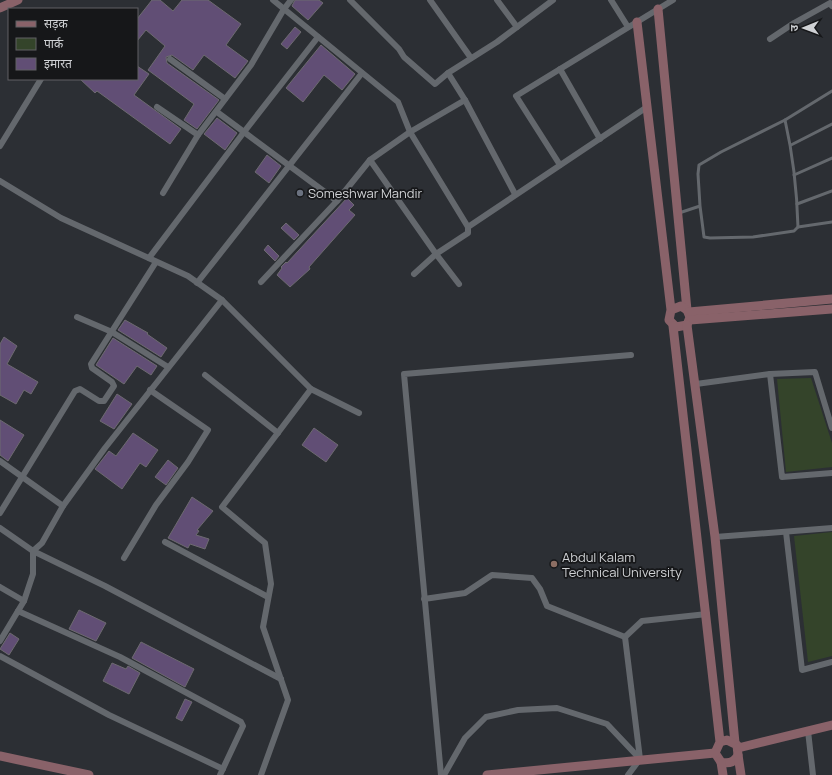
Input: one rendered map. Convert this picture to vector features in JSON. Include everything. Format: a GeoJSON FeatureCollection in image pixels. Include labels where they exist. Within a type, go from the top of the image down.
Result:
{"type":"FeatureCollection","features":[{"type":"Feature","properties":{"kind":"street"},"geometry":{"type":"LineString","coordinates":[[0,8],[18,0]]}},
{"type":"Feature","properties":{"kind":"street"},"geometry":{"type":"LineString","coordinates":[[273,0],[398,102],[410,132],[468,227],[468,233],[436,254],[414,274]]}},
{"type":"Feature","properties":{"kind":"street"},"geometry":{"type":"LineString","coordinates":[[163,193],[198,135],[217,112],[251,65],[284,9],[291,0]]}},
{"type":"Feature","properties":{"kind":"street"},"geometry":{"type":"LineString","coordinates":[[350,0],[399,49],[404,57],[435,84],[448,73],[517,27],[553,0]]}},
{"type":"Feature","properties":{"kind":"street"},"geometry":{"type":"LineString","coordinates":[[356,5],[361,0]]}},
{"type":"Feature","properties":{"kind":"street"},"geometry":{"type":"LineString","coordinates":[[430,0],[471,58]]}},
{"type":"Feature","properties":{"kind":"street"},"geometry":{"type":"LineString","coordinates":[[497,0],[517,27]]}},
{"type":"Feature","properties":{"kind":"street"},"geometry":{"type":"LineString","coordinates":[[611,0],[628,27]]}},
{"type":"Feature","properties":{"kind":"street"},"geometry":{"type":"LineString","coordinates":[[560,165],[516,96],[673,0]]}},
{"type":"Feature","properties":{"kind":"street"},"geometry":{"type":"LineString","coordinates":[[770,39],[794,23],[831,3]]}},
{"type":"Feature","properties":{"kind":"street"},"geometry":{"type":"LineString","coordinates":[[658,9],[688,317],[715,537],[741,775]]}},
{"type":"Feature","properties":{"kind":"street"},"geometry":{"type":"LineString","coordinates":[[637,22],[671,310],[669,320],[673,326],[720,742],[715,752]]}},
{"type":"Feature","properties":{"kind":"street"},"geometry":{"type":"LineString","coordinates":[[150,258],[244,132],[318,37]]}},
{"type":"Feature","properties":{"kind":"street"},"geometry":{"type":"LineString","coordinates":[[170,59],[225,99]]}},
{"type":"Feature","properties":{"kind":"street"},"geometry":{"type":"LineString","coordinates":[[560,69],[600,139]]}},
{"type":"Feature","properties":{"kind":"street"},"geometry":{"type":"LineString","coordinates":[[197,283],[362,73]]}},
{"type":"Feature","properties":{"kind":"street"},"geometry":{"type":"LineString","coordinates":[[448,73],[465,100],[515,194]]}},
{"type":"Feature","properties":{"kind":"street"},"geometry":{"type":"LineString","coordinates":[[0,146],[40,80]]}},
{"type":"Feature","properties":{"kind":"street"},"geometry":{"type":"LineString","coordinates":[[261,282],[336,200],[370,160],[410,132],[465,100]]}},
{"type":"Feature","properties":{"kind":"street"},"geometry":{"type":"LineString","coordinates":[[157,107],[198,135]]}},
{"type":"Feature","properties":{"kind":"street"},"geometry":{"type":"LineString","coordinates":[[468,227],[515,194],[647,107]]}},
{"type":"Feature","properties":{"kind":"street"},"geometry":{"type":"LineString","coordinates":[[217,112],[336,200]]}},
{"type":"Feature","properties":{"kind":"street"},"geometry":{"type":"LineString","coordinates":[[370,160],[458,284]]}},
{"type":"Feature","properties":{"kind":"street"},"geometry":{"type":"LineString","coordinates":[[0,181],[61,218],[188,276],[222,300],[311,389],[358,413]]}},
{"type":"Feature","properties":{"kind":"street"},"geometry":{"type":"LineString","coordinates":[[0,513],[75,391],[80,389],[99,402],[104,401],[114,386],[112,382],[92,368],[91,364],[138,288],[156,262]]}},
{"type":"Feature","properties":{"kind":"street"},"geometry":{"type":"LineString","coordinates":[[673,326],[680,328],[688,317],[832,299]]}},
{"type":"Feature","properties":{"kind":"street"},"geometry":{"type":"LineString","coordinates":[[0,641],[24,601],[32,574],[33,551],[42,543],[63,506],[105,448],[222,300]]}},
{"type":"Feature","properties":{"kind":"street"},"geometry":{"type":"LineString","coordinates":[[671,310],[677,306],[688,317],[832,309]]}},
{"type":"Feature","properties":{"kind":"street"},"geometry":{"type":"LineString","coordinates":[[77,317],[112,332],[168,367]]}},
{"type":"Feature","properties":{"kind":"street"},"geometry":{"type":"LineString","coordinates":[[441,775],[404,374],[631,355]]}},
{"type":"Feature","properties":{"kind":"street"},"geometry":{"type":"LineString","coordinates":[[696,384],[770,374],[815,372],[832,428]]}},
{"type":"Feature","properties":{"kind":"street"},"geometry":{"type":"LineString","coordinates":[[770,374],[782,477],[832,473]]}},
{"type":"Feature","properties":{"kind":"street"},"geometry":{"type":"LineString","coordinates":[[205,375],[278,433]]}},
{"type":"Feature","properties":{"kind":"street"},"geometry":{"type":"LineString","coordinates":[[261,775],[288,700],[263,627],[271,584],[264,544],[222,507],[311,389]]}},
{"type":"Feature","properties":{"kind":"street"},"geometry":{"type":"LineString","coordinates":[[124,558],[156,505],[188,462],[208,430],[150,390]]}},
{"type":"Feature","properties":{"kind":"street"},"geometry":{"type":"LineString","coordinates":[[0,461],[63,506]]}},
{"type":"Feature","properties":{"kind":"street"},"geometry":{"type":"LineString","coordinates":[[0,528],[33,551],[105,586],[281,679]]}},
{"type":"Feature","properties":{"kind":"street"},"geometry":{"type":"LineString","coordinates":[[715,537],[832,528]]}},
{"type":"Feature","properties":{"kind":"street"},"geometry":{"type":"LineString","coordinates":[[786,532],[802,670],[832,662]]}},
{"type":"Feature","properties":{"kind":"street"},"geometry":{"type":"LineString","coordinates":[[165,542],[268,598]]}},
{"type":"Feature","properties":{"kind":"street"},"geometry":{"type":"LineString","coordinates":[[424,599],[465,593],[492,576],[532,578],[540,589],[547,606],[625,636]]}},
{"type":"Feature","properties":{"kind":"street"},"geometry":{"type":"LineString","coordinates":[[0,587],[24,601]]}},
{"type":"Feature","properties":{"kind":"street"},"geometry":{"type":"LineString","coordinates":[[18,611],[120,657],[241,722],[243,726],[220,775]]}},
{"type":"Feature","properties":{"kind":"street"},"geometry":{"type":"LineString","coordinates":[[625,636],[642,621],[706,614]]}},
{"type":"Feature","properties":{"kind":"street"},"geometry":{"type":"LineString","coordinates":[[625,636],[640,759],[628,775]]}},
{"type":"Feature","properties":{"kind":"street"},"geometry":{"type":"LineString","coordinates":[[0,656],[109,715],[223,769]]}},
{"type":"Feature","properties":{"kind":"street"},"geometry":{"type":"LineString","coordinates":[[444,775],[465,738],[486,717],[518,710],[557,708],[607,724],[640,759]]}},
{"type":"Feature","properties":{"kind":"street"},"geometry":{"type":"LineString","coordinates":[[737,749],[832,725]]}},
{"type":"Feature","properties":{"kind":"street"},"geometry":{"type":"LineString","coordinates":[[808,731],[813,775]]}},
{"type":"Feature","properties":{"kind":"street"},"geometry":{"type":"LineString","coordinates":[[720,742],[727,740],[737,749]]}},
{"type":"Feature","properties":{"kind":"street"},"geometry":{"type":"LineString","coordinates":[[722,762],[732,762],[737,749]]}},
{"type":"Feature","properties":{"kind":"street"},"geometry":{"type":"LineString","coordinates":[[487,775],[715,752]]}},
{"type":"Feature","properties":{"kind":"street"},"geometry":{"type":"LineString","coordinates":[[715,752],[722,762],[723,775]]}},
{"type":"Feature","properties":{"kind":"street"},"geometry":{"type":"LineString","coordinates":[[0,756],[83,774]]}},
{"type":"Feature","properties":{"kind":"lane"},"geometry":{"type":"LineString","coordinates":[[832,91],[785,120],[720,152],[699,165],[698,174],[704,237],[753,237],[794,231],[798,228],[832,222]]}},
{"type":"Feature","properties":{"kind":"lane"},"geometry":{"type":"LineString","coordinates":[[785,120],[791,145],[798,228]]}},
{"type":"Feature","properties":{"kind":"lane"},"geometry":{"type":"LineString","coordinates":[[791,145],[832,124]]}},
{"type":"Feature","properties":{"kind":"lane"},"geometry":{"type":"LineString","coordinates":[[794,175],[832,158]]}},
{"type":"Feature","properties":{"kind":"lane"},"geometry":{"type":"LineString","coordinates":[[797,204],[832,191]]}},
{"type":"Feature","properties":{"kind":"lane"},"geometry":{"type":"LineString","coordinates":[[679,213],[700,206]]}},
{"type":"Feature","properties":{"kind":"green space"},"geometry":{"type":"Polygon","coordinates":[[[811,378],[832,443],[832,467],[786,472],[777,379],[811,378]]]}},
{"type":"Feature","properties":{"kind":"green space"},"geometry":{"type":"Polygon","coordinates":[[[832,532],[832,656],[808,662],[794,536],[832,532]]]}},
{"type":"Feature","properties":{"kind":"building"},"geometry":{"type":"Polygon","coordinates":[[[152,0],[160,0],[173,11],[182,0],[208,0],[241,24],[226,45],[248,61],[235,78],[204,55],[193,70],[172,55],[166,57],[167,63],[219,100],[197,129],[184,120],[194,104],[148,70],[165,46],[146,30],[138,40],[138,18],[152,0]]]}},
{"type":"Feature","properties":{"kind":"building"},"geometry":{"type":"Polygon","coordinates":[[[295,0],[319,0],[323,3],[308,20],[292,6],[295,0]]]}},
{"type":"Feature","properties":{"kind":"building"},"geometry":{"type":"Polygon","coordinates":[[[295,27],[301,32],[287,49],[281,44],[295,27]]]}},
{"type":"Feature","properties":{"kind":"building"},"geometry":{"type":"Polygon","coordinates":[[[321,45],[355,74],[342,90],[324,75],[303,102],[286,88],[321,45]]]}},
{"type":"Feature","properties":{"kind":"building"},"geometry":{"type":"Polygon","coordinates":[[[138,67],[149,74],[134,95],[181,129],[170,144],[97,91],[95,93],[81,80],[138,80],[138,67]]]}},
{"type":"Feature","properties":{"kind":"building"},"geometry":{"type":"Polygon","coordinates":[[[217,118],[237,133],[225,150],[204,134],[217,118]]]}},
{"type":"Feature","properties":{"kind":"building"},"geometry":{"type":"Polygon","coordinates":[[[267,155],[281,166],[269,183],[255,172],[267,155]]]}},
{"type":"Feature","properties":{"kind":"building"},"geometry":{"type":"Polygon","coordinates":[[[347,198],[354,205],[349,210],[355,215],[309,267],[310,269],[290,287],[277,275],[282,268],[281,267],[286,262],[287,263],[347,198]]]}},
{"type":"Feature","properties":{"kind":"building"},"geometry":{"type":"Polygon","coordinates":[[[286,223],[299,235],[294,240],[281,228],[286,223]]]}},
{"type":"Feature","properties":{"kind":"building"},"geometry":{"type":"Polygon","coordinates":[[[268,245],[279,256],[275,261],[264,250],[268,245]]]}},
{"type":"Feature","properties":{"kind":"building"},"geometry":{"type":"Polygon","coordinates":[[[125,320],[148,333],[147,334],[167,348],[161,357],[118,330],[125,320]]]}},
{"type":"Feature","properties":{"kind":"building"},"geometry":{"type":"Polygon","coordinates":[[[4,337],[17,346],[7,364],[38,382],[31,394],[24,390],[16,404],[0,395],[0,344],[4,337]]]}},
{"type":"Feature","properties":{"kind":"building"},"geometry":{"type":"Polygon","coordinates":[[[113,338],[157,366],[151,375],[137,366],[124,384],[96,365],[113,338]]]}},
{"type":"Feature","properties":{"kind":"building"},"geometry":{"type":"Polygon","coordinates":[[[117,394],[132,404],[114,429],[100,421],[117,394]]]}},
{"type":"Feature","properties":{"kind":"building"},"geometry":{"type":"Polygon","coordinates":[[[0,420],[24,435],[8,461],[0,455],[0,420]]]}},
{"type":"Feature","properties":{"kind":"building"},"geometry":{"type":"Polygon","coordinates":[[[314,428],[338,445],[326,462],[302,445],[314,428]]]}},
{"type":"Feature","properties":{"kind":"building"},"geometry":{"type":"Polygon","coordinates":[[[133,433],[158,450],[146,467],[140,463],[122,489],[95,469],[109,451],[116,456],[133,433]]]}},
{"type":"Feature","properties":{"kind":"building"},"geometry":{"type":"Polygon","coordinates":[[[168,460],[178,468],[166,485],[155,477],[168,460]]]}},
{"type":"Feature","properties":{"kind":"building"},"geometry":{"type":"Polygon","coordinates":[[[192,497],[213,511],[197,530],[199,531],[196,535],[209,539],[205,549],[190,544],[188,548],[168,538],[192,497]]]}},
{"type":"Feature","properties":{"kind":"building"},"geometry":{"type":"Polygon","coordinates":[[[79,610],[106,623],[96,641],[69,629],[79,610]]]}},
{"type":"Feature","properties":{"kind":"building"},"geometry":{"type":"Polygon","coordinates":[[[10,633],[19,639],[9,655],[0,649],[10,633]]]}},
{"type":"Feature","properties":{"kind":"building"},"geometry":{"type":"Polygon","coordinates":[[[141,642],[194,669],[185,687],[132,658],[141,642]]]}},
{"type":"Feature","properties":{"kind":"building"},"geometry":{"type":"Polygon","coordinates":[[[112,663],[126,669],[128,666],[140,673],[129,694],[103,681],[112,663]]]}},
{"type":"Feature","properties":{"kind":"building"},"geometry":{"type":"Polygon","coordinates":[[[185,699],[192,702],[182,721],[176,718],[185,699]]]}},
{"type":"Feature","properties":{"kind":"place","name":"Someshwar Mandir"},"geometry":{"type":"Point","coordinates":[300,193]}},
{"type":"Feature","properties":{"kind":"place","name":"Abdul Kalam Technical University"},"geometry":{"type":"Point","coordinates":[554,564]}}]}
